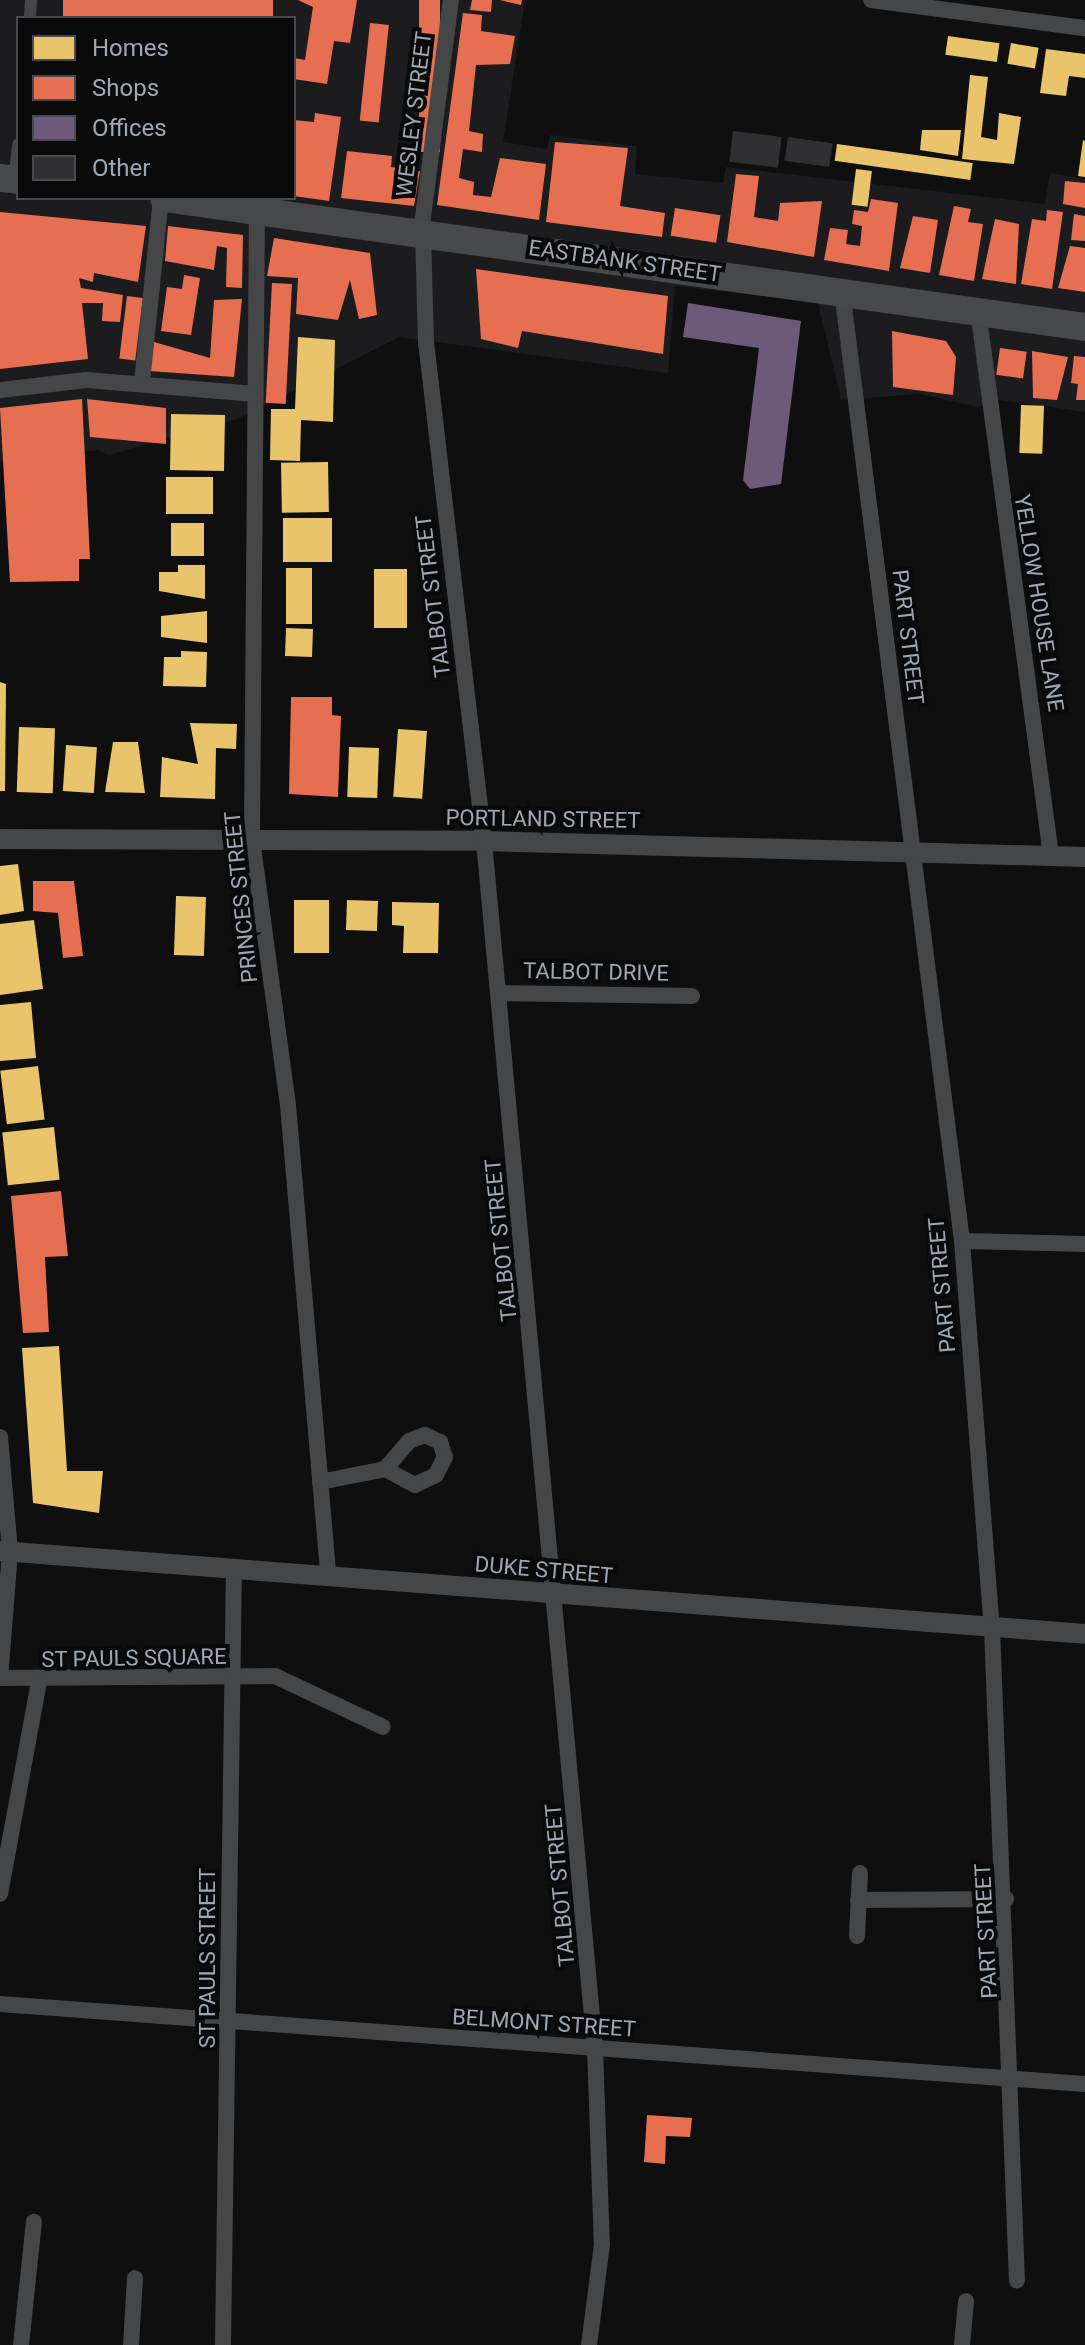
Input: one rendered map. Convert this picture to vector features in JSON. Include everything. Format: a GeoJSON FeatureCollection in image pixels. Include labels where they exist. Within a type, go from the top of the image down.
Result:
{"type":"FeatureCollection","features":[{"type":"Feature","properties":{"kind":"highway","name":"EASTBANK STREET"},"geometry":{"type":"LineString","coordinates":[[177,200],[1085,327]]}},
{"type":"Feature","properties":{"kind":"street","name":"WESLEY STREET"},"geometry":{"type":"LineString","coordinates":[[422,234],[451,0]]}},
{"type":"Feature","properties":{"kind":"street"},"geometry":{"type":"LineString","coordinates":[[871,0],[1085,28]]}},
{"type":"Feature","properties":{"kind":"street"},"geometry":{"type":"LineString","coordinates":[[11,179],[16,154]]}},
{"type":"Feature","properties":{"kind":"street"},"geometry":{"type":"LineString","coordinates":[[142,382],[162,200]]}},
{"type":"Feature","properties":{"kind":"street","name":"PRINCES STREET"},"geometry":{"type":"LineString","coordinates":[[257,211],[252,839],[288,1105],[328,1575]]}},
{"type":"Feature","properties":{"kind":"street","name":"TALBOT STREET"},"geometry":{"type":"LineString","coordinates":[[422,234],[426,342],[484,841],[558,1595],[595,2048],[602,2244],[589,2345]]}},
{"type":"Feature","properties":{"kind":"street","name":"PART STREET"},"geometry":{"type":"LineString","coordinates":[[842,291],[962,1241],[992,1628],[1015,2080],[1017,2281]]}},
{"type":"Feature","properties":{"kind":"street","name":"YELLOW HOUSE LANE"},"geometry":{"type":"LineString","coordinates":[[978,310],[1051,856]]}},
{"type":"Feature","properties":{"kind":"street"},"geometry":{"type":"LineString","coordinates":[[0,390],[142,382],[255,394]]}},
{"type":"Feature","properties":{"kind":"street","name":"PORTLAND STREET"},"geometry":{"type":"LineString","coordinates":[[0,839],[484,841],[1085,857]]}},
{"type":"Feature","properties":{"kind":"street","name":"TALBOT DRIVE"},"geometry":{"type":"LineString","coordinates":[[499,993],[692,996]]}},
{"type":"Feature","properties":{"kind":"street"},"geometry":{"type":"LineString","coordinates":[[962,1241],[1085,1244]]}},
{"type":"Feature","properties":{"kind":"street"},"geometry":{"type":"LineString","coordinates":[[0,1437],[5,1552]]}},
{"type":"Feature","properties":{"kind":"street"},"geometry":{"type":"LineString","coordinates":[[320,1482],[385,1469]]}},
{"type":"Feature","properties":{"kind":"street","name":"DUKE STREET"},"geometry":{"type":"LineString","coordinates":[[5,1552],[1085,1634]]}},
{"type":"Feature","properties":{"kind":"street","name":"ST PAULS SQUARE"},"geometry":{"type":"LineString","coordinates":[[5,1552],[0,1678],[39,1682],[275,1676],[383,1727]]}},
{"type":"Feature","properties":{"kind":"street","name":"ST PAULS STREET"},"geometry":{"type":"LineString","coordinates":[[223,2345],[231,2026],[234,1570]]}},
{"type":"Feature","properties":{"kind":"street"},"geometry":{"type":"LineString","coordinates":[[0,1894],[39,1682]]}},
{"type":"Feature","properties":{"kind":"street"},"geometry":{"type":"LineString","coordinates":[[857,1936],[860,1873]]}},
{"type":"Feature","properties":{"kind":"street"},"geometry":{"type":"LineString","coordinates":[[858,1900],[1006,1899]]}},
{"type":"Feature","properties":{"kind":"street","name":"BELMONT STREET"},"geometry":{"type":"LineString","coordinates":[[0,2004],[231,2026],[595,2048],[1085,2084]]}},
{"type":"Feature","properties":{"kind":"street"},"geometry":{"type":"LineString","coordinates":[[21,2345],[34,2222]]}},
{"type":"Feature","properties":{"kind":"street"},"geometry":{"type":"LineString","coordinates":[[131,2345],[135,2278]]}},
{"type":"Feature","properties":{"kind":"street"},"geometry":{"type":"LineString","coordinates":[[962,2345],[966,2301]]}},
{"type":"Feature","properties":{"kind":"shaded area"},"geometry":{"type":"Polygon","coordinates":[[[0,0],[525,0],[503,142],[547,149],[550,135],[637,146],[635,174],[723,183],[726,167],[1045,204],[1050,173],[1085,179],[1085,412],[1000,400],[978,407],[920,394],[841,400],[818,302],[675,286],[668,373],[399,337],[237,419],[109,455],[97,450],[0,461],[0,0]]]}},
{"type":"Feature","properties":{"kind":"building: Homes"},"geometry":{"type":"Polygon","coordinates":[[[948,36],[999,43],[997,62],[945,55],[948,36]]]}},
{"type":"Feature","properties":{"kind":"building: Homes"},"geometry":{"type":"Polygon","coordinates":[[[1011,43],[1039,48],[1035,69],[1007,64],[1011,43]]]}},
{"type":"Feature","properties":{"kind":"building: Homes"},"geometry":{"type":"Polygon","coordinates":[[[1046,49],[1085,54],[1085,78],[1069,76],[1066,96],[1040,93],[1046,49]]]}},
{"type":"Feature","properties":{"kind":"building: Homes"},"geometry":{"type":"Polygon","coordinates":[[[970,75],[988,77],[981,137],[997,140],[999,113],[1021,117],[1014,164],[962,159],[970,75]]]}},
{"type":"Feature","properties":{"kind":"building: Homes"},"geometry":{"type":"Polygon","coordinates":[[[922,130],[961,130],[958,156],[920,150],[922,130]]]}},
{"type":"Feature","properties":{"kind":"building: Homes"},"geometry":{"type":"Polygon","coordinates":[[[1085,141],[1085,177],[1078,176],[1085,141]]]}},
{"type":"Feature","properties":{"kind":"building: Homes"},"geometry":{"type":"Polygon","coordinates":[[[837,144],[973,163],[970,180],[835,161],[837,144]]]}},
{"type":"Feature","properties":{"kind":"building: Homes"},"geometry":{"type":"Polygon","coordinates":[[[856,169],[872,171],[867,207],[852,205],[856,169]]]}},
{"type":"Feature","properties":{"kind":"building: Homes"},"geometry":{"type":"Polygon","coordinates":[[[298,337],[335,340],[333,422],[301,420],[300,461],[270,460],[271,409],[295,409],[298,337]]]}},
{"type":"Feature","properties":{"kind":"building: Homes"},"geometry":{"type":"Polygon","coordinates":[[[1021,405],[1044,406],[1042,454],[1019,453],[1021,405]]]}},
{"type":"Feature","properties":{"kind":"building: Homes"},"geometry":{"type":"Polygon","coordinates":[[[171,414],[225,415],[224,471],[170,470],[171,414]]]}},
{"type":"Feature","properties":{"kind":"building: Homes"},"geometry":{"type":"Polygon","coordinates":[[[328,462],[329,512],[282,513],[281,463],[328,462]]]}},
{"type":"Feature","properties":{"kind":"building: Homes"},"geometry":{"type":"Polygon","coordinates":[[[166,477],[213,477],[213,514],[166,514],[166,477]]]}},
{"type":"Feature","properties":{"kind":"building: Homes"},"geometry":{"type":"Polygon","coordinates":[[[283,518],[332,518],[332,562],[283,562],[283,518]]]}},
{"type":"Feature","properties":{"kind":"building: Homes"},"geometry":{"type":"Polygon","coordinates":[[[171,523],[204,523],[204,556],[171,556],[171,523]]]}},
{"type":"Feature","properties":{"kind":"building: Homes"},"geometry":{"type":"Polygon","coordinates":[[[178,565],[205,565],[205,599],[159,591],[159,572],[178,572],[178,565]]]}},
{"type":"Feature","properties":{"kind":"building: Homes"},"geometry":{"type":"Polygon","coordinates":[[[286,568],[312,568],[312,624],[286,624],[286,568]]]}},
{"type":"Feature","properties":{"kind":"building: Homes"},"geometry":{"type":"Polygon","coordinates":[[[374,569],[407,569],[407,628],[374,628],[374,569]]]}},
{"type":"Feature","properties":{"kind":"building: Homes"},"geometry":{"type":"Polygon","coordinates":[[[207,611],[207,643],[161,637],[161,616],[207,611]]]}},
{"type":"Feature","properties":{"kind":"building: Homes"},"geometry":{"type":"Polygon","coordinates":[[[286,628],[313,629],[312,657],[285,656],[286,628]]]}},
{"type":"Feature","properties":{"kind":"building: Homes"},"geometry":{"type":"Polygon","coordinates":[[[181,651],[207,652],[206,687],[163,686],[164,657],[181,657],[181,651]]]}},
{"type":"Feature","properties":{"kind":"building: Homes"},"geometry":{"type":"Polygon","coordinates":[[[0,682],[6,684],[5,791],[0,791],[0,682]]]}},
{"type":"Feature","properties":{"kind":"building: Homes"},"geometry":{"type":"Polygon","coordinates":[[[190,723],[237,724],[236,749],[216,748],[215,799],[160,797],[162,757],[198,764],[190,723]]]}},
{"type":"Feature","properties":{"kind":"building: Homes"},"geometry":{"type":"Polygon","coordinates":[[[19,727],[55,728],[53,793],[17,792],[19,727]]]}},
{"type":"Feature","properties":{"kind":"building: Homes"},"geometry":{"type":"Polygon","coordinates":[[[398,729],[427,731],[422,799],[393,797],[398,729]]]}},
{"type":"Feature","properties":{"kind":"building: Homes"},"geometry":{"type":"Polygon","coordinates":[[[113,742],[138,742],[145,793],[105,792],[113,742]]]}},
{"type":"Feature","properties":{"kind":"building: Homes"},"geometry":{"type":"Polygon","coordinates":[[[66,745],[97,747],[94,793],[63,791],[66,745]]]}},
{"type":"Feature","properties":{"kind":"building: Homes"},"geometry":{"type":"Polygon","coordinates":[[[349,747],[379,748],[377,798],[347,797],[349,747]]]}},
{"type":"Feature","properties":{"kind":"building: Homes"},"geometry":{"type":"Polygon","coordinates":[[[18,864],[24,911],[0,915],[0,866],[18,864]]]}},
{"type":"Feature","properties":{"kind":"building: Homes"},"geometry":{"type":"Polygon","coordinates":[[[176,896],[206,897],[204,956],[174,955],[176,896]]]}},
{"type":"Feature","properties":{"kind":"building: Homes"},"geometry":{"type":"Polygon","coordinates":[[[294,900],[329,900],[329,953],[294,953],[294,900]]]}},
{"type":"Feature","properties":{"kind":"building: Homes"},"geometry":{"type":"Polygon","coordinates":[[[347,900],[378,901],[377,931],[346,930],[347,900]]]}},
{"type":"Feature","properties":{"kind":"building: Homes"},"geometry":{"type":"Polygon","coordinates":[[[392,902],[439,903],[438,953],[403,953],[404,926],[392,925],[392,902]]]}},
{"type":"Feature","properties":{"kind":"building: Homes"},"geometry":{"type":"Polygon","coordinates":[[[34,920],[43,989],[0,995],[0,924],[34,920]]]}},
{"type":"Feature","properties":{"kind":"building: Homes"},"geometry":{"type":"Polygon","coordinates":[[[31,1002],[36,1058],[0,1061],[0,1005],[31,1002]]]}},
{"type":"Feature","properties":{"kind":"building: Homes"},"geometry":{"type":"Polygon","coordinates":[[[38,1066],[45,1120],[7,1124],[0,1071],[38,1066]]]}},
{"type":"Feature","properties":{"kind":"building: Homes"},"geometry":{"type":"Polygon","coordinates":[[[54,1127],[60,1180],[8,1185],[2,1132],[54,1127]]]}},
{"type":"Feature","properties":{"kind":"building: Homes"},"geometry":{"type":"Polygon","coordinates":[[[59,1346],[67,1471],[103,1471],[99,1513],[33,1503],[22,1348],[59,1346]]]}},
{"type":"Feature","properties":{"kind":"building: Shops"},"geometry":{"type":"Polygon","coordinates":[[[63,0],[273,0],[273,16],[63,16],[63,0]]]}},
{"type":"Feature","properties":{"kind":"building: Shops"},"geometry":{"type":"Polygon","coordinates":[[[298,0],[357,0],[350,43],[334,41],[327,84],[296,79],[296,58],[305,60],[313,7],[298,0]]]}},
{"type":"Feature","properties":{"kind":"building: Shops"},"geometry":{"type":"Polygon","coordinates":[[[419,0],[440,0],[440,152],[419,152],[419,0]]]}},
{"type":"Feature","properties":{"kind":"building: Shops"},"geometry":{"type":"Polygon","coordinates":[[[472,0],[492,0],[491,12],[470,10],[472,0]]]}},
{"type":"Feature","properties":{"kind":"building: Shops"},"geometry":{"type":"Polygon","coordinates":[[[500,0],[522,0],[521,5],[500,0]]]}},
{"type":"Feature","properties":{"kind":"building: Shops"},"geometry":{"type":"Polygon","coordinates":[[[463,13],[482,15],[481,31],[515,36],[510,64],[476,65],[469,131],[483,134],[482,152],[463,149],[459,178],[474,182],[473,195],[491,197],[500,158],[546,164],[539,220],[437,205],[463,13]]]}},
{"type":"Feature","properties":{"kind":"building: Shops"},"geometry":{"type":"Polygon","coordinates":[[[370,23],[389,25],[379,122],[360,120],[370,23]]]}},
{"type":"Feature","properties":{"kind":"building: Shops"},"geometry":{"type":"Polygon","coordinates":[[[315,113],[341,117],[329,201],[296,196],[296,120],[314,122],[315,113]]]}},
{"type":"Feature","properties":{"kind":"building: Shops"},"geometry":{"type":"Polygon","coordinates":[[[555,142],[628,148],[620,206],[665,213],[662,237],[546,222],[555,142]]]}},
{"type":"Feature","properties":{"kind":"building: Shops"},"geometry":{"type":"Polygon","coordinates":[[[347,151],[392,156],[391,167],[420,171],[414,206],[341,198],[347,151]]]}},
{"type":"Feature","properties":{"kind":"building: Shops"},"geometry":{"type":"Polygon","coordinates":[[[736,174],[759,176],[754,217],[778,221],[780,203],[822,201],[814,257],[727,242],[736,174]]]}},
{"type":"Feature","properties":{"kind":"building: Shops"},"geometry":{"type":"Polygon","coordinates":[[[1065,181],[1085,183],[1085,208],[1063,204],[1065,181]]]}},
{"type":"Feature","properties":{"kind":"building: Shops"},"geometry":{"type":"Polygon","coordinates":[[[871,199],[898,203],[889,271],[824,260],[830,228],[848,230],[846,244],[860,246],[862,226],[852,224],[854,210],[868,212],[871,199]]]}},
{"type":"Feature","properties":{"kind":"building: Shops"},"geometry":{"type":"Polygon","coordinates":[[[954,206],[971,209],[968,222],[983,224],[974,281],[939,275],[954,206]]]}},
{"type":"Feature","properties":{"kind":"building: Shops"},"geometry":{"type":"Polygon","coordinates":[[[675,208],[720,215],[716,243],[671,236],[675,208]]]}},
{"type":"Feature","properties":{"kind":"building: Shops"},"geometry":{"type":"Polygon","coordinates":[[[1047,210],[1063,212],[1052,289],[1021,284],[1032,219],[1046,221],[1047,210]]]}},
{"type":"Feature","properties":{"kind":"building: Shops"},"geometry":{"type":"Polygon","coordinates":[[[0,212],[146,226],[138,282],[94,273],[93,282],[79,278],[81,288],[123,295],[120,322],[102,321],[103,303],[82,303],[88,359],[0,369],[0,212]]]}},
{"type":"Feature","properties":{"kind":"building: Shops"},"geometry":{"type":"Polygon","coordinates":[[[1074,214],[1085,216],[1085,241],[1071,240],[1074,214]]]}},
{"type":"Feature","properties":{"kind":"building: Shops"},"geometry":{"type":"Polygon","coordinates":[[[913,216],[938,220],[930,273],[900,268],[913,216]]]}},
{"type":"Feature","properties":{"kind":"building: Shops"},"geometry":{"type":"Polygon","coordinates":[[[995,219],[1019,224],[1016,284],[982,279],[995,219]]]}},
{"type":"Feature","properties":{"kind":"building: Shops"},"geometry":{"type":"Polygon","coordinates":[[[168,226],[243,235],[242,288],[226,287],[227,248],[217,246],[214,270],[165,261],[168,226]]]}},
{"type":"Feature","properties":{"kind":"building: Shops"},"geometry":{"type":"Polygon","coordinates":[[[274,238],[370,253],[377,315],[359,319],[350,280],[338,320],[296,314],[298,278],[267,276],[274,238]]]}},
{"type":"Feature","properties":{"kind":"building: Shops"},"geometry":{"type":"Polygon","coordinates":[[[1070,246],[1085,248],[1085,292],[1058,288],[1070,246]]]}},
{"type":"Feature","properties":{"kind":"building: Shops"},"geometry":{"type":"Polygon","coordinates":[[[476,269],[668,296],[663,354],[522,331],[518,348],[481,339],[476,269]]]}},
{"type":"Feature","properties":{"kind":"building: Shops"},"geometry":{"type":"Polygon","coordinates":[[[184,275],[200,278],[191,335],[161,331],[167,287],[182,289],[184,275]]]}},
{"type":"Feature","properties":{"kind":"building: Shops"},"geometry":{"type":"Polygon","coordinates":[[[272,283],[292,284],[286,404],[266,403],[272,283]]]}},
{"type":"Feature","properties":{"kind":"building: Shops"},"geometry":{"type":"Polygon","coordinates":[[[127,296],[143,298],[135,360],[119,359],[127,296]]]}},
{"type":"Feature","properties":{"kind":"building: Shops"},"geometry":{"type":"Polygon","coordinates":[[[242,299],[234,377],[149,371],[154,342],[210,358],[214,300],[242,299]]]}},
{"type":"Feature","properties":{"kind":"building: Shops"},"geometry":{"type":"Polygon","coordinates":[[[892,331],[946,341],[956,357],[953,395],[893,387],[892,331]]]}},
{"type":"Feature","properties":{"kind":"building: Shops"},"geometry":{"type":"Polygon","coordinates":[[[1000,348],[1027,352],[1023,378],[996,375],[1000,348]]]}},
{"type":"Feature","properties":{"kind":"building: Shops"},"geometry":{"type":"Polygon","coordinates":[[[1032,351],[1068,357],[1057,400],[1033,398],[1032,351]]]}},
{"type":"Feature","properties":{"kind":"building: Shops"},"geometry":{"type":"Polygon","coordinates":[[[1074,356],[1085,357],[1085,400],[1076,400],[1078,384],[1071,383],[1074,356]]]}},
{"type":"Feature","properties":{"kind":"building: Shops"},"geometry":{"type":"Polygon","coordinates":[[[82,399],[90,559],[79,559],[79,581],[10,582],[0,408],[82,399]]]}},
{"type":"Feature","properties":{"kind":"building: Shops"},"geometry":{"type":"Polygon","coordinates":[[[87,399],[166,408],[166,444],[90,437],[87,399]]]}},
{"type":"Feature","properties":{"kind":"building: Shops"},"geometry":{"type":"Polygon","coordinates":[[[291,697],[332,697],[332,715],[341,716],[338,797],[289,794],[291,697]]]}},
{"type":"Feature","properties":{"kind":"building: Shops"},"geometry":{"type":"Polygon","coordinates":[[[33,881],[74,881],[83,956],[63,958],[58,913],[33,911],[33,881]]]}},
{"type":"Feature","properties":{"kind":"building: Shops"},"geometry":{"type":"Polygon","coordinates":[[[61,1191],[68,1256],[45,1257],[49,1332],[23,1333],[11,1196],[61,1191]]]}},
{"type":"Feature","properties":{"kind":"building: Shops"},"geometry":{"type":"Polygon","coordinates":[[[647,2115],[692,2118],[690,2137],[666,2136],[665,2164],[644,2162],[647,2115]]]}},
{"type":"Feature","properties":{"kind":"building: Offices"},"geometry":{"type":"Polygon","coordinates":[[[688,303],[801,321],[781,484],[750,489],[743,480],[759,348],[683,337],[688,303]]]}},
{"type":"Feature","properties":{"kind":"building: Other"},"geometry":{"type":"Polygon","coordinates":[[[733,131],[782,137],[778,168],[729,162],[733,131]]]}},
{"type":"Feature","properties":{"kind":"building: Other"},"geometry":{"type":"Polygon","coordinates":[[[788,137],[833,143],[829,167],[785,161],[788,137]]]}}]}
